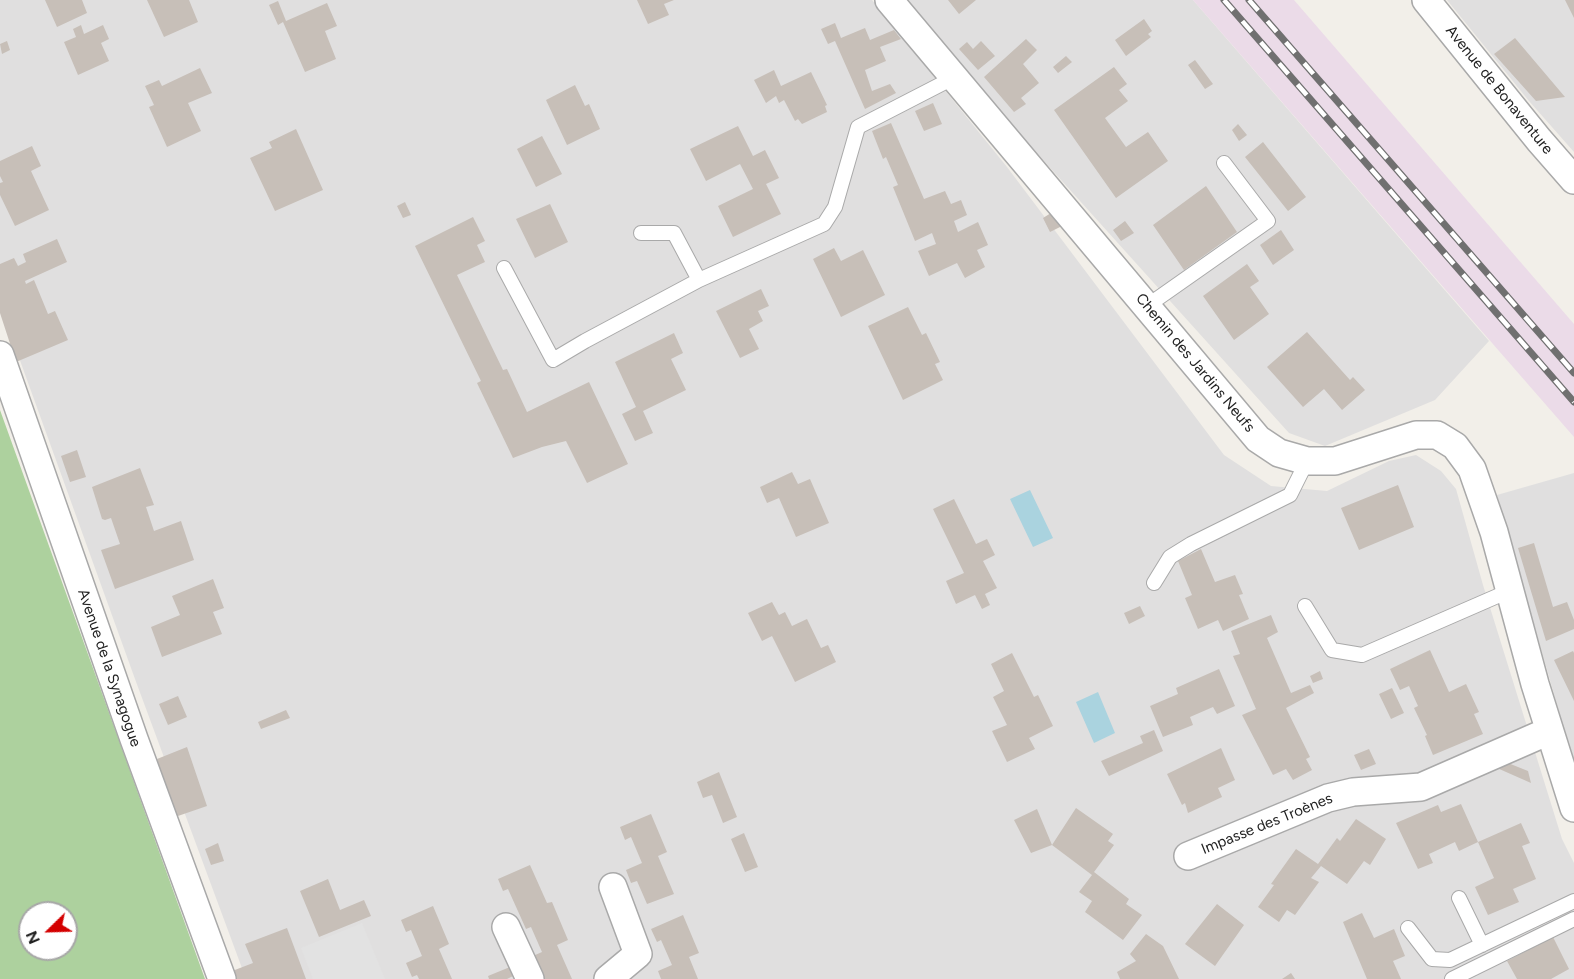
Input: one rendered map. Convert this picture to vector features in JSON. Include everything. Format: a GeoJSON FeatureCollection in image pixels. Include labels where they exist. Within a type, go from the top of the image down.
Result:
{"type":"FeatureCollection","features":[{"type":"Feature","properties":{"kind":"street","name":"Chemin des Jardins Neufs"},"geometry":{"type":"LineString","coordinates":[[889,0],[1258,439],[1279,453],[1307,461],[1335,461],[1416,435],[1437,435],[1455,446],[1472,469],[1494,532],[1549,731],[1574,808]]}},
{"type":"Feature","properties":{"kind":"street","name":"Avenue de Bonaventure"},"geometry":{"type":"LineString","coordinates":[[1426,0],[1574,180]]}},
{"type":"Feature","properties":{"kind":"street","name":"Avenue de la Synagogue"},"geometry":{"type":"LineString","coordinates":[[0,356],[134,740],[222,979]]}},
{"type":"Feature","properties":{"kind":"street","name":"Impasse des Troènes"},"geometry":{"type":"LineString","coordinates":[[1188,856],[1328,798],[1353,792],[1421,787],[1549,731]]}},
{"type":"Feature","properties":{"kind":"street"},"geometry":{"type":"LineString","coordinates":[[613,887],[638,954],[616,976]]}},
{"type":"Feature","properties":{"kind":"street"},"geometry":{"type":"LineString","coordinates":[[506,927],[530,979]]}},
{"type":"Feature","properties":{"kind":"lane"},"geometry":{"type":"LineString","coordinates":[[504,268],[553,360],[699,280],[824,224],[835,207],[858,127],[956,77]]}},
{"type":"Feature","properties":{"kind":"lane"},"geometry":{"type":"LineString","coordinates":[[1147,306],[1268,221],[1224,163]]}},
{"type":"Feature","properties":{"kind":"lane"},"geometry":{"type":"LineString","coordinates":[[641,233],[674,233],[699,280]]}},
{"type":"Feature","properties":{"kind":"lane"},"geometry":{"type":"LineString","coordinates":[[1154,583],[1170,557],[1191,544],[1290,495],[1307,461]]}},
{"type":"Feature","properties":{"kind":"lane"},"geometry":{"type":"LineString","coordinates":[[1305,606],[1332,650],[1362,655],[1509,591]]}},
{"type":"Feature","properties":{"kind":"lane"},"geometry":{"type":"LineString","coordinates":[[1459,898],[1482,945]]}},
{"type":"Feature","properties":{"kind":"lane"},"geometry":{"type":"LineString","coordinates":[[1408,928],[1432,959],[1450,960],[1574,901]]}},
{"type":"Feature","properties":{"kind":"lane"},"geometry":{"type":"LineString","coordinates":[[1452,979],[1574,919]]}},
{"type":"Feature","properties":{"kind":"shaded area"},"geometry":{"type":"Polygon","coordinates":[[[0,0],[872,0],[1007,167],[1224,455],[1271,486],[1327,491],[1389,461],[1416,455],[1441,471],[1456,489],[1483,585],[1562,839],[1574,863],[1574,979],[246,979],[0,305],[0,0]]]}},
{"type":"Feature","properties":{"kind":"shaded area"},"geometry":{"type":"Polygon","coordinates":[[[903,0],[1193,0],[1489,341],[1435,400],[1325,446],[1289,433],[971,80],[903,0]]]}},
{"type":"Feature","properties":{"kind":"shaded area"},"geometry":{"type":"Polygon","coordinates":[[[1193,0],[1294,0],[1574,324],[1574,437],[1193,0]]]}},
{"type":"Feature","properties":{"kind":"shaded area"},"geometry":{"type":"Polygon","coordinates":[[[1447,0],[1574,0],[1574,152],[1529,101],[1447,0]]]}},
{"type":"Feature","properties":{"kind":"shaded area"},"geometry":{"type":"Polygon","coordinates":[[[1574,473],[1574,764],[1497,495],[1574,473]]]}},
{"type":"Feature","properties":{"kind":"shaded area"},"geometry":{"type":"Polygon","coordinates":[[[362,923],[385,979],[313,979],[301,948],[362,923]]]}},
{"type":"Feature","properties":{"kind":"green space"},"geometry":{"type":"Polygon","coordinates":[[[0,410],[205,979],[0,979],[0,410]]]}},
{"type":"Feature","properties":{"kind":"water"},"geometry":{"type":"Polygon","coordinates":[[[1030,490],[1053,538],[1033,547],[1010,499],[1030,490]]]}},
{"type":"Feature","properties":{"kind":"water"},"geometry":{"type":"Polygon","coordinates":[[[1098,692],[1115,733],[1094,743],[1076,702],[1098,692]]]}},
{"type":"Feature","properties":{"kind":"building"},"geometry":{"type":"Polygon","coordinates":[[[45,0],[82,0],[87,13],[57,27],[45,0]]]}},
{"type":"Feature","properties":{"kind":"building"},"geometry":{"type":"Polygon","coordinates":[[[147,0],[189,0],[198,22],[164,37],[147,0]]]}},
{"type":"Feature","properties":{"kind":"building"},"geometry":{"type":"Polygon","coordinates":[[[637,0],[674,0],[664,4],[669,15],[648,24],[637,0]]]}},
{"type":"Feature","properties":{"kind":"building"},"geometry":{"type":"Polygon","coordinates":[[[948,0],[976,0],[959,14],[948,0]]]}},
{"type":"Feature","properties":{"kind":"building"},"geometry":{"type":"Polygon","coordinates":[[[1565,0],[1574,0],[1574,18],[1565,0]]]}},
{"type":"Feature","properties":{"kind":"building"},"geometry":{"type":"Polygon","coordinates":[[[278,1],[286,21],[327,3],[337,26],[325,31],[336,59],[305,72],[283,22],[278,25],[269,5],[278,1]]]}},
{"type":"Feature","properties":{"kind":"building"},"geometry":{"type":"Polygon","coordinates":[[[1144,19],[1152,31],[1148,34],[1151,37],[1126,56],[1115,40],[1144,19]]]}},
{"type":"Feature","properties":{"kind":"building"},"geometry":{"type":"Polygon","coordinates":[[[835,23],[841,38],[865,28],[870,40],[894,30],[901,39],[880,47],[886,61],[865,70],[872,91],[890,84],[896,93],[865,109],[835,41],[828,44],[821,29],[835,23]]]}},
{"type":"Feature","properties":{"kind":"building"},"geometry":{"type":"Polygon","coordinates":[[[81,25],[84,34],[103,25],[109,39],[101,43],[109,61],[78,75],[64,42],[76,37],[73,29],[81,25]]]}},
{"type":"Feature","properties":{"kind":"building"},"geometry":{"type":"Polygon","coordinates":[[[1515,38],[1565,97],[1536,101],[1494,54],[1515,38]]]}},
{"type":"Feature","properties":{"kind":"building"},"geometry":{"type":"Polygon","coordinates":[[[1026,39],[1037,50],[1023,64],[1039,83],[1021,98],[1026,104],[1014,112],[984,77],[1026,39]]]}},
{"type":"Feature","properties":{"kind":"building"},"geometry":{"type":"Polygon","coordinates":[[[7,41],[10,50],[2,54],[0,44],[7,41]]]}},
{"type":"Feature","properties":{"kind":"building"},"geometry":{"type":"Polygon","coordinates":[[[981,41],[995,56],[978,70],[959,49],[967,42],[973,49],[981,41]]]}},
{"type":"Feature","properties":{"kind":"building"},"geometry":{"type":"Polygon","coordinates":[[[1066,56],[1072,62],[1058,73],[1053,67],[1066,56]]]}},
{"type":"Feature","properties":{"kind":"building"},"geometry":{"type":"Polygon","coordinates":[[[1195,60],[1213,84],[1205,89],[1188,65],[1195,60]]]}},
{"type":"Feature","properties":{"kind":"building"},"geometry":{"type":"Polygon","coordinates":[[[1114,67],[1127,84],[1119,90],[1128,101],[1105,118],[1126,147],[1148,132],[1168,161],[1116,198],[1054,110],[1114,67]]]}},
{"type":"Feature","properties":{"kind":"building"},"geometry":{"type":"Polygon","coordinates":[[[200,68],[212,93],[188,103],[201,131],[167,147],[149,107],[154,105],[145,86],[159,80],[162,86],[200,68]]]}},
{"type":"Feature","properties":{"kind":"building"},"geometry":{"type":"Polygon","coordinates":[[[774,70],[781,86],[811,72],[827,105],[825,106],[827,112],[802,124],[798,119],[795,121],[784,100],[779,103],[776,96],[766,103],[754,80],[774,70]]]}},
{"type":"Feature","properties":{"kind":"building"},"geometry":{"type":"Polygon","coordinates":[[[575,85],[585,106],[589,104],[600,129],[567,145],[546,100],[575,85]]]}},
{"type":"Feature","properties":{"kind":"building"},"geometry":{"type":"Polygon","coordinates":[[[933,103],[942,124],[924,131],[915,111],[933,103]]]}},
{"type":"Feature","properties":{"kind":"building"},"geometry":{"type":"Polygon","coordinates":[[[891,123],[924,199],[945,191],[951,204],[961,200],[967,215],[954,221],[958,232],[978,222],[988,245],[977,250],[985,267],[965,278],[957,263],[929,276],[918,251],[936,244],[932,233],[915,241],[893,187],[898,185],[886,157],[883,159],[872,131],[891,123]]]}},
{"type":"Feature","properties":{"kind":"building"},"geometry":{"type":"Polygon","coordinates":[[[1238,124],[1247,135],[1239,141],[1232,130],[1238,124]]]}},
{"type":"Feature","properties":{"kind":"building"},"geometry":{"type":"Polygon","coordinates":[[[738,126],[753,156],[765,150],[779,178],[766,184],[781,214],[733,237],[718,206],[753,189],[740,164],[706,181],[690,149],[738,126]]]}},
{"type":"Feature","properties":{"kind":"building"},"geometry":{"type":"Polygon","coordinates":[[[296,129],[323,190],[275,211],[250,158],[272,148],[269,142],[296,129]]]}},
{"type":"Feature","properties":{"kind":"building"},"geometry":{"type":"Polygon","coordinates":[[[542,136],[562,174],[536,187],[517,149],[542,136]]]}},
{"type":"Feature","properties":{"kind":"building"},"geometry":{"type":"Polygon","coordinates":[[[1263,142],[1306,197],[1288,211],[1245,157],[1263,142]]]}},
{"type":"Feature","properties":{"kind":"building"},"geometry":{"type":"Polygon","coordinates":[[[32,146],[41,166],[31,171],[49,210],[15,226],[0,195],[0,183],[3,182],[0,176],[0,161],[32,146]]]}},
{"type":"Feature","properties":{"kind":"building"},"geometry":{"type":"Polygon","coordinates":[[[1206,186],[1237,232],[1184,270],[1153,225],[1206,186]]]}},
{"type":"Feature","properties":{"kind":"building"},"geometry":{"type":"Polygon","coordinates":[[[405,202],[411,215],[403,218],[397,206],[405,202]]]}},
{"type":"Feature","properties":{"kind":"building"},"geometry":{"type":"Polygon","coordinates":[[[550,204],[568,242],[535,258],[516,219],[550,204]]]}},
{"type":"Feature","properties":{"kind":"building"},"geometry":{"type":"Polygon","coordinates":[[[1051,213],[1062,226],[1050,232],[1043,218],[1051,213]]]}},
{"type":"Feature","properties":{"kind":"building"},"geometry":{"type":"Polygon","coordinates":[[[473,217],[485,241],[477,245],[485,262],[457,275],[503,370],[507,369],[527,412],[589,382],[628,464],[587,483],[566,441],[513,458],[477,383],[481,381],[415,246],[473,217]]]}},
{"type":"Feature","properties":{"kind":"building"},"geometry":{"type":"Polygon","coordinates":[[[1125,221],[1134,233],[1121,241],[1113,230],[1125,221]]]}},
{"type":"Feature","properties":{"kind":"building"},"geometry":{"type":"Polygon","coordinates":[[[1281,230],[1294,250],[1273,265],[1260,245],[1281,230]]]}},
{"type":"Feature","properties":{"kind":"building"},"geometry":{"type":"Polygon","coordinates":[[[57,239],[67,262],[25,281],[26,284],[34,280],[48,314],[55,311],[68,340],[16,362],[0,313],[0,264],[14,258],[18,266],[26,262],[23,254],[57,239]]]}},
{"type":"Feature","properties":{"kind":"building"},"geometry":{"type":"Polygon","coordinates":[[[834,248],[841,261],[863,250],[885,295],[841,317],[813,259],[834,248]]]}},
{"type":"Feature","properties":{"kind":"building"},"geometry":{"type":"Polygon","coordinates":[[[1247,264],[1259,281],[1250,287],[1269,314],[1234,340],[1203,296],[1247,264]]]}},
{"type":"Feature","properties":{"kind":"building"},"geometry":{"type":"Polygon","coordinates":[[[761,289],[769,306],[758,311],[763,321],[749,329],[759,349],[740,358],[716,311],[761,289]]]}},
{"type":"Feature","properties":{"kind":"building"},"geometry":{"type":"Polygon","coordinates":[[[908,307],[922,335],[926,333],[940,362],[935,364],[943,380],[903,400],[868,326],[908,307]]]}},
{"type":"Feature","properties":{"kind":"building"},"geometry":{"type":"Polygon","coordinates":[[[1307,332],[1350,380],[1353,377],[1365,390],[1342,410],[1324,389],[1303,407],[1267,367],[1307,332]]]}},
{"type":"Feature","properties":{"kind":"building"},"geometry":{"type":"Polygon","coordinates":[[[674,333],[683,353],[671,359],[686,390],[643,411],[653,433],[635,441],[622,414],[636,407],[615,362],[674,333]]]}},
{"type":"Feature","properties":{"kind":"building"},"geometry":{"type":"Polygon","coordinates":[[[77,450],[86,477],[70,482],[61,456],[77,450]]]}},
{"type":"Feature","properties":{"kind":"building"},"geometry":{"type":"Polygon","coordinates":[[[140,468],[154,505],[146,507],[154,531],[181,521],[194,560],[115,589],[101,550],[120,544],[111,518],[102,519],[92,487],[140,468]]]}},
{"type":"Feature","properties":{"kind":"building"},"geometry":{"type":"Polygon","coordinates":[[[792,472],[798,484],[810,479],[829,523],[796,537],[779,498],[767,503],[760,487],[792,472]]]}},
{"type":"Feature","properties":{"kind":"building"},"geometry":{"type":"Polygon","coordinates":[[[1398,485],[1414,527],[1359,550],[1341,508],[1398,485]]]}},
{"type":"Feature","properties":{"kind":"building"},"geometry":{"type":"Polygon","coordinates":[[[954,499],[976,544],[987,539],[995,555],[983,561],[997,588],[985,594],[990,605],[982,609],[975,595],[956,604],[946,581],[964,573],[933,509],[954,499]]]}},
{"type":"Feature","properties":{"kind":"building"},"geometry":{"type":"Polygon","coordinates":[[[1534,543],[1553,607],[1567,602],[1574,620],[1574,629],[1546,641],[1518,548],[1534,543]]]}},
{"type":"Feature","properties":{"kind":"building"},"geometry":{"type":"Polygon","coordinates":[[[1201,549],[1215,582],[1235,575],[1243,594],[1239,595],[1249,619],[1223,631],[1218,620],[1198,629],[1185,598],[1192,595],[1178,561],[1201,549]]]}},
{"type":"Feature","properties":{"kind":"building"},"geometry":{"type":"Polygon","coordinates":[[[213,579],[224,608],[213,612],[222,634],[162,657],[151,627],[180,615],[172,596],[213,579]]]}},
{"type":"Feature","properties":{"kind":"building"},"geometry":{"type":"Polygon","coordinates":[[[772,602],[779,615],[785,612],[792,626],[807,619],[821,648],[828,645],[836,662],[795,682],[772,636],[762,641],[748,613],[772,602]]]}},
{"type":"Feature","properties":{"kind":"building"},"geometry":{"type":"Polygon","coordinates":[[[1140,606],[1145,616],[1129,624],[1124,613],[1140,606]]]}},
{"type":"Feature","properties":{"kind":"building"},"geometry":{"type":"Polygon","coordinates":[[[1271,615],[1278,632],[1267,638],[1291,693],[1310,685],[1314,693],[1286,708],[1310,757],[1306,759],[1312,770],[1293,780],[1286,769],[1273,775],[1242,715],[1256,709],[1233,656],[1240,654],[1231,631],[1271,615]]]}},
{"type":"Feature","properties":{"kind":"building"},"geometry":{"type":"Polygon","coordinates":[[[1430,650],[1449,692],[1466,684],[1479,712],[1474,714],[1483,734],[1433,755],[1425,736],[1427,735],[1414,708],[1418,706],[1409,686],[1400,690],[1390,669],[1430,650]]]}},
{"type":"Feature","properties":{"kind":"building"},"geometry":{"type":"Polygon","coordinates":[[[1573,651],[1574,653],[1574,701],[1554,660],[1573,651]]]}},
{"type":"Feature","properties":{"kind":"building"},"geometry":{"type":"Polygon","coordinates":[[[1012,653],[1034,697],[1038,695],[1053,726],[1029,738],[1035,749],[1007,762],[992,731],[1007,725],[993,697],[1004,691],[991,664],[1012,653]]]}},
{"type":"Feature","properties":{"kind":"building"},"geometry":{"type":"Polygon","coordinates":[[[1219,669],[1235,706],[1217,714],[1213,707],[1190,717],[1193,725],[1163,737],[1150,706],[1178,694],[1176,688],[1219,669]]]}},
{"type":"Feature","properties":{"kind":"building"},"geometry":{"type":"Polygon","coordinates":[[[1320,671],[1323,679],[1313,683],[1310,676],[1320,671]]]}},
{"type":"Feature","properties":{"kind":"building"},"geometry":{"type":"Polygon","coordinates":[[[1392,688],[1404,713],[1391,719],[1379,694],[1392,688]]]}},
{"type":"Feature","properties":{"kind":"building"},"geometry":{"type":"Polygon","coordinates":[[[178,696],[187,717],[168,725],[159,704],[178,696]]]}},
{"type":"Feature","properties":{"kind":"building"},"geometry":{"type":"Polygon","coordinates":[[[286,710],[290,718],[261,729],[258,722],[286,710]]]}},
{"type":"Feature","properties":{"kind":"building"},"geometry":{"type":"Polygon","coordinates":[[[1154,730],[1163,751],[1109,776],[1101,761],[1143,743],[1140,736],[1154,730]]]}},
{"type":"Feature","properties":{"kind":"building"},"geometry":{"type":"Polygon","coordinates":[[[187,747],[207,806],[175,817],[157,759],[187,747]]]}},
{"type":"Feature","properties":{"kind":"building"},"geometry":{"type":"Polygon","coordinates":[[[1221,748],[1235,780],[1218,788],[1222,797],[1188,813],[1185,803],[1182,805],[1167,774],[1221,748]]]}},
{"type":"Feature","properties":{"kind":"building"},"geometry":{"type":"Polygon","coordinates":[[[1369,749],[1376,764],[1361,770],[1354,755],[1369,749]]]}},
{"type":"Feature","properties":{"kind":"building"},"geometry":{"type":"Polygon","coordinates":[[[1508,763],[1528,771],[1531,783],[1497,768],[1508,763]]]}},
{"type":"Feature","properties":{"kind":"building"},"geometry":{"type":"Polygon","coordinates":[[[719,772],[737,817],[723,823],[712,795],[703,798],[697,782],[719,772]]]}},
{"type":"Feature","properties":{"kind":"building"},"geometry":{"type":"Polygon","coordinates":[[[1461,804],[1478,842],[1459,851],[1455,842],[1429,854],[1433,863],[1418,869],[1396,823],[1438,805],[1441,812],[1461,804]]]}},
{"type":"Feature","properties":{"kind":"building"},"geometry":{"type":"Polygon","coordinates":[[[1076,808],[1113,834],[1108,841],[1114,845],[1094,872],[1129,899],[1126,904],[1142,915],[1123,940],[1085,912],[1092,901],[1079,892],[1092,875],[1052,845],[1076,808]]]}},
{"type":"Feature","properties":{"kind":"building"},"geometry":{"type":"Polygon","coordinates":[[[1037,809],[1052,845],[1031,853],[1014,820],[1037,809]]]}},
{"type":"Feature","properties":{"kind":"building"},"geometry":{"type":"Polygon","coordinates":[[[651,814],[667,852],[658,856],[674,894],[647,904],[637,881],[631,883],[626,870],[642,863],[631,837],[625,840],[620,827],[651,814]]]}},
{"type":"Feature","properties":{"kind":"building"},"geometry":{"type":"Polygon","coordinates":[[[1356,819],[1386,839],[1370,865],[1364,861],[1347,884],[1321,866],[1311,878],[1319,882],[1295,915],[1287,910],[1279,922],[1258,907],[1296,849],[1318,864],[1337,838],[1340,841],[1356,819]]]}},
{"type":"Feature","properties":{"kind":"building"},"geometry":{"type":"Polygon","coordinates":[[[1521,823],[1530,843],[1522,846],[1536,879],[1513,889],[1519,902],[1488,915],[1475,887],[1494,878],[1478,842],[1521,823]]]}},
{"type":"Feature","properties":{"kind":"building"},"geometry":{"type":"Polygon","coordinates":[[[744,833],[758,867],[745,872],[731,839],[744,833]]]}},
{"type":"Feature","properties":{"kind":"building"},"geometry":{"type":"Polygon","coordinates":[[[218,843],[224,861],[211,865],[205,849],[218,843]]]}},
{"type":"Feature","properties":{"kind":"building"},"geometry":{"type":"Polygon","coordinates":[[[530,865],[547,903],[552,902],[568,940],[557,945],[572,979],[541,979],[526,959],[542,952],[531,927],[526,929],[508,889],[503,891],[498,879],[530,865]]]}},
{"type":"Feature","properties":{"kind":"building"},"geometry":{"type":"Polygon","coordinates":[[[328,879],[340,910],[364,900],[371,916],[319,937],[300,891],[328,879]]]}},
{"type":"Feature","properties":{"kind":"building"},"geometry":{"type":"Polygon","coordinates":[[[1217,904],[1244,925],[1215,966],[1185,944],[1217,904]]]}},
{"type":"Feature","properties":{"kind":"building"},"geometry":{"type":"Polygon","coordinates":[[[433,906],[449,944],[439,949],[452,979],[419,979],[417,975],[412,977],[406,963],[422,956],[411,930],[406,932],[401,920],[433,906]]]}},
{"type":"Feature","properties":{"kind":"building"},"geometry":{"type":"Polygon","coordinates":[[[1362,913],[1374,938],[1394,929],[1405,956],[1393,961],[1401,979],[1367,979],[1343,922],[1362,913]]]}},
{"type":"Feature","properties":{"kind":"building"},"geometry":{"type":"Polygon","coordinates":[[[683,915],[699,953],[689,957],[698,979],[661,979],[658,971],[672,965],[661,940],[657,942],[651,929],[683,915]]]}},
{"type":"Feature","properties":{"kind":"building"},"geometry":{"type":"Polygon","coordinates":[[[287,928],[306,979],[229,979],[227,973],[253,963],[245,944],[287,928]]]}},
{"type":"Feature","properties":{"kind":"building"},"geometry":{"type":"Polygon","coordinates":[[[1146,934],[1163,946],[1179,979],[1120,979],[1117,972],[1136,961],[1130,954],[1146,934]]]}},
{"type":"Feature","properties":{"kind":"building"},"geometry":{"type":"Polygon","coordinates":[[[1553,937],[1569,969],[1551,979],[1517,979],[1507,961],[1553,937]]]}},
{"type":"Feature","properties":{"kind":"building"},"geometry":{"type":"Polygon","coordinates":[[[510,967],[513,976],[507,979],[489,979],[488,976],[510,967]]]}},
{"type":"Feature","properties":{"kind":"building"},"geometry":{"type":"Polygon","coordinates":[[[1291,973],[1295,979],[1282,979],[1291,973]]]}},
{"type":"Feature","properties":{"kind":"railway"},"geometry":{"type":"LineString","coordinates":[[1224,0],[1574,402]]}},
{"type":"Feature","properties":{"kind":"railway"},"geometry":{"type":"LineString","coordinates":[[1249,0],[1574,373]]}}]}
